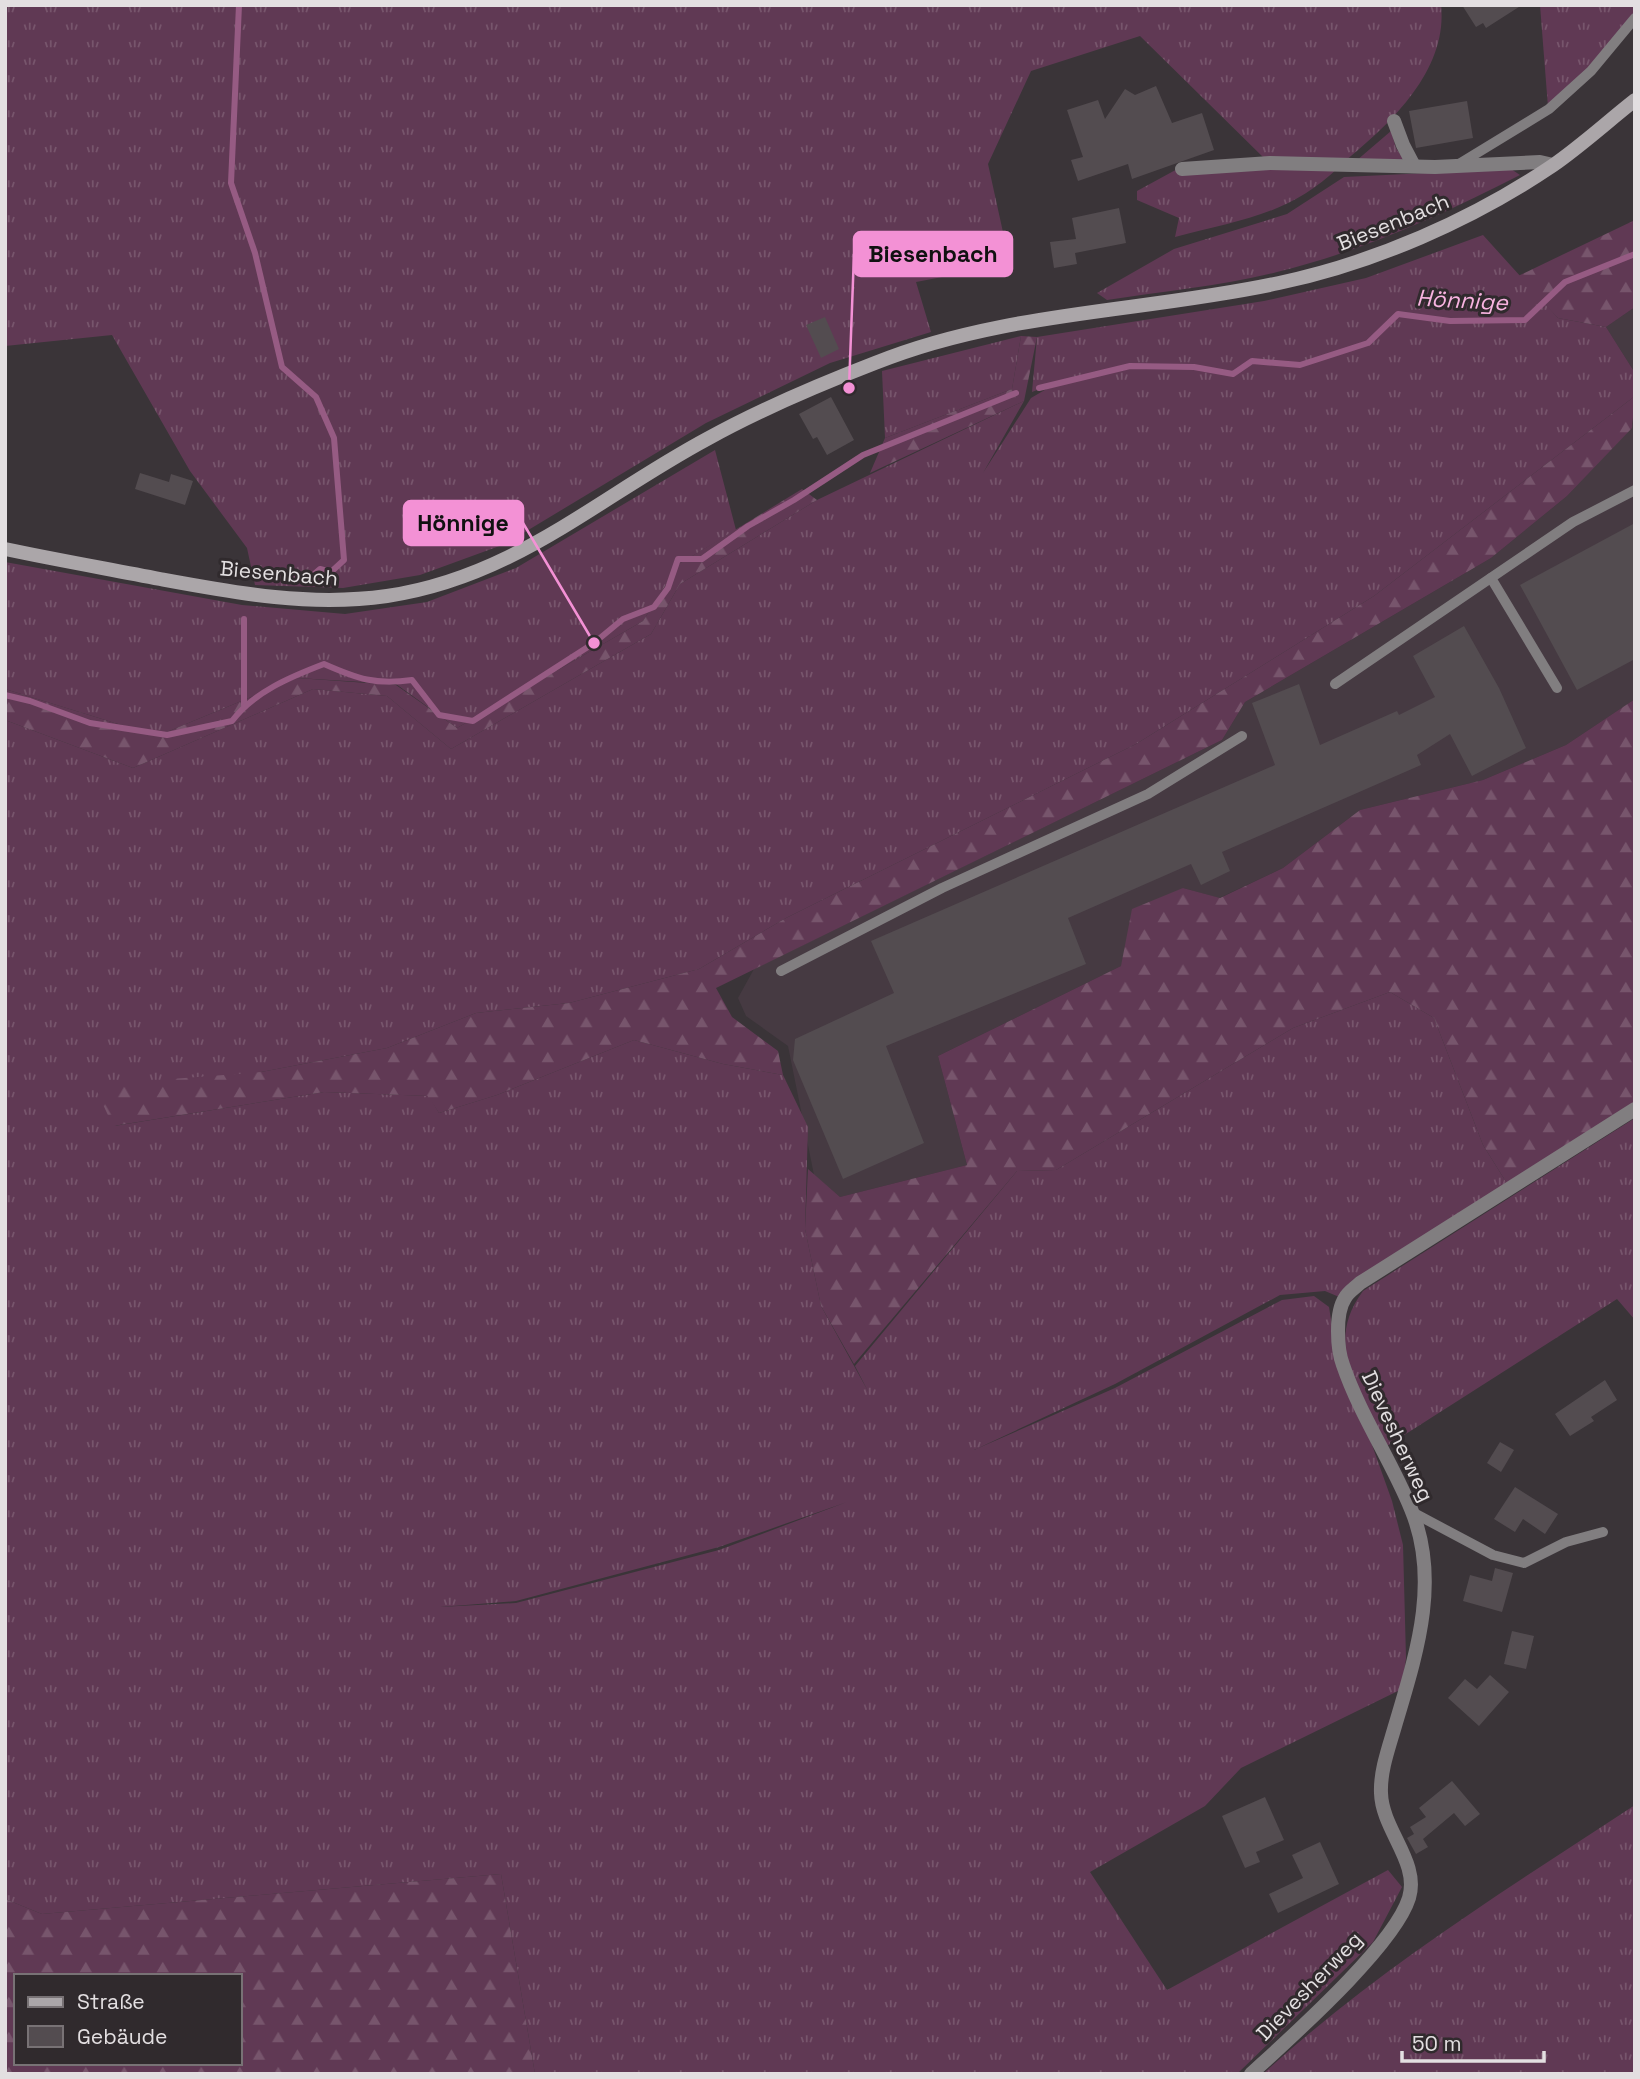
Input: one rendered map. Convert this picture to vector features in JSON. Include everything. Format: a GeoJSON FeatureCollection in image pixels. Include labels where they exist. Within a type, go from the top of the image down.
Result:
{"type":"FeatureCollection","features":[{"type":"Feature","properties":{"kind":"main road","name":"Biesenbach"},"geometry":{"type":"LineString","coordinates":[[5,549],[243,595],[297,600],[349,600],[426,589],[510,559],[706,439],[880,361],[934,342],[1047,319],[1280,283],[1365,258],[1452,223],[1553,165],[1635,100]]}},
{"type":"Feature","properties":{"kind":"street","name":"Biesenbach"},"geometry":{"type":"LineString","coordinates":[[1395,121],[1403,145],[1415,166]]}},
{"type":"Feature","properties":{"kind":"street","name":"Biesenbach"},"geometry":{"type":"LineString","coordinates":[[1182,169],[1269,163],[1415,166],[1540,162],[1553,165]]}},
{"type":"Feature","properties":{"kind":"street","name":"Dievesherweg"},"geometry":{"type":"LineString","coordinates":[[1251,2074],[1364,1962],[1396,1923],[1409,1899],[1412,1877],[1386,1820],[1381,1793],[1385,1761],[1416,1655],[1424,1604],[1425,1574],[1412,1511],[1342,1363],[1339,1321],[1344,1299],[1360,1283],[1635,1109]]}},
{"type":"Feature","properties":{"kind":"lane"},"geometry":{"type":"LineString","coordinates":[[1459,164],[1549,109],[1591,71],[1635,18]]}},
{"type":"Feature","properties":{"kind":"lane"},"geometry":{"type":"LineString","coordinates":[[1335,684],[1573,522],[1635,490]]}},
{"type":"Feature","properties":{"kind":"lane"},"geometry":{"type":"LineString","coordinates":[[1491,578],[1557,688]]}},
{"type":"Feature","properties":{"kind":"lane"},"geometry":{"type":"LineString","coordinates":[[781,971],[942,888],[1148,794],[1242,736]]}},
{"type":"Feature","properties":{"kind":"lane"},"geometry":{"type":"LineString","coordinates":[[1412,1511],[1493,1555],[1524,1563],[1566,1542],[1603,1532]]}},
{"type":"Feature","properties":{"kind":"shaded area"},"geometry":{"type":"Polygon","coordinates":[[[1635,307],[1635,373],[1606,327],[1635,307]]]}},
{"type":"Feature","properties":{"kind":"shaded area"},"geometry":{"type":"Polygon","coordinates":[[[1635,418],[1635,699],[1566,745],[1483,780],[1360,810],[1283,868],[1219,898],[1183,888],[1121,966],[938,1056],[967,1165],[840,1197],[814,1175],[788,1046],[746,1016],[738,998],[754,969],[1222,740],[1245,702],[1491,558],[1567,496],[1631,428],[1635,418]]]}},
{"type":"Feature","properties":{"kind":"green space"},"geometry":{"type":"Polygon","coordinates":[[[5,5],[1441,5],[1441,29],[1426,73],[1413,93],[1380,130],[1345,161],[1266,160],[1140,36],[1031,71],[988,164],[1010,264],[916,282],[931,332],[830,363],[706,423],[505,544],[420,575],[343,588],[255,585],[247,548],[190,471],[112,335],[5,346],[5,5]]]}},
{"type":"Feature","properties":{"kind":"green space"},"geometry":{"type":"Polygon","coordinates":[[[1540,5],[1635,5],[1635,11],[1589,70],[1548,107],[1540,5]]]}},
{"type":"Feature","properties":{"kind":"green space"},"geometry":{"type":"Polygon","coordinates":[[[1391,131],[1396,148],[1407,164],[1356,161],[1391,131]]]}},
{"type":"Feature","properties":{"kind":"green space"},"geometry":{"type":"Polygon","coordinates":[[[1181,167],[1339,167],[1301,196],[1282,206],[1263,214],[1175,237],[1179,218],[1137,200],[1137,191],[1181,167]]]}},
{"type":"Feature","properties":{"kind":"green space"},"geometry":{"type":"Polygon","coordinates":[[[1511,169],[1520,175],[1401,231],[1340,254],[1235,281],[1107,300],[1097,293],[1174,249],[1287,214],[1344,177],[1511,169]]]}},
{"type":"Feature","properties":{"kind":"green space"},"geometry":{"type":"Polygon","coordinates":[[[1635,220],[1635,307],[1606,327],[1558,318],[1518,276],[1635,220]]]}},
{"type":"Feature","properties":{"kind":"green space"},"geometry":{"type":"Polygon","coordinates":[[[1483,235],[1558,318],[1606,327],[1635,373],[1635,396],[1374,596],[1136,744],[786,918],[699,969],[569,1003],[476,1013],[387,1048],[261,1072],[114,1126],[324,1092],[429,1096],[439,1113],[497,1095],[634,1040],[723,1064],[783,1075],[808,1127],[805,1229],[821,1306],[869,1393],[855,1366],[1017,1171],[1056,1170],[1293,1028],[1390,992],[1434,1018],[1483,1145],[1508,1185],[1344,1299],[1325,1291],[1280,1295],[1115,1384],[974,1450],[1115,1388],[1282,1300],[1314,1296],[1329,1307],[1338,1364],[1362,1417],[1392,1501],[1403,1545],[1406,1658],[1402,1689],[1241,1768],[1205,1806],[1090,1872],[1167,1990],[1388,1870],[1402,1887],[1373,1942],[1237,2074],[535,2074],[501,1874],[42,1914],[5,1899],[5,720],[133,768],[313,689],[387,696],[451,749],[651,634],[680,584],[817,500],[1024,401],[983,473],[1031,398],[1062,380],[1032,392],[1037,337],[1264,301],[1366,278],[1483,235]],[[847,1502],[719,1547],[516,1601],[440,1607],[516,1603],[719,1550],[847,1502]]]}},
{"type":"Feature","properties":{"kind":"green space"},"geometry":{"type":"Polygon","coordinates":[[[1021,336],[1012,389],[885,438],[882,371],[1021,336]]]}},
{"type":"Feature","properties":{"kind":"green space"},"geometry":{"type":"Polygon","coordinates":[[[1021,336],[1037,337],[1024,401],[870,473],[885,438],[1012,389],[1021,336]]]}},
{"type":"Feature","properties":{"kind":"green space"},"geometry":{"type":"Polygon","coordinates":[[[1635,396],[1632,428],[1567,496],[1491,558],[1245,702],[1222,740],[716,988],[732,1017],[778,1051],[783,1075],[723,1064],[634,1040],[497,1095],[439,1113],[428,1096],[324,1092],[113,1126],[94,1085],[261,1072],[387,1048],[476,1013],[569,1003],[699,969],[786,918],[1136,744],[1374,596],[1635,396]]]}},
{"type":"Feature","properties":{"kind":"green space"},"geometry":{"type":"Polygon","coordinates":[[[715,450],[736,530],[679,564],[643,621],[457,728],[396,684],[297,678],[157,736],[5,689],[5,562],[242,605],[345,614],[427,602],[516,568],[715,450]]]}},
{"type":"Feature","properties":{"kind":"green space"},"geometry":{"type":"Polygon","coordinates":[[[802,489],[817,500],[680,584],[651,634],[451,749],[387,696],[313,689],[133,768],[5,720],[5,689],[157,736],[297,678],[396,685],[457,728],[643,621],[679,564],[802,489]]]}},
{"type":"Feature","properties":{"kind":"green space"},"geometry":{"type":"Polygon","coordinates":[[[1635,699],[1635,1103],[1508,1185],[1483,1145],[1434,1018],[1390,992],[1293,1028],[1056,1170],[1017,1171],[854,1364],[821,1306],[805,1229],[808,1169],[840,1197],[967,1165],[938,1056],[1121,966],[1132,909],[1183,888],[1220,898],[1283,868],[1360,810],[1483,780],[1566,745],[1635,699]]]}},
{"type":"Feature","properties":{"kind":"green space"},"geometry":{"type":"Polygon","coordinates":[[[1635,1118],[1635,1320],[1617,1299],[1387,1446],[1357,1388],[1346,1350],[1346,1331],[1351,1311],[1363,1291],[1635,1118]]]}},
{"type":"Feature","properties":{"kind":"green space"},"geometry":{"type":"Polygon","coordinates":[[[1635,1805],[1635,2074],[1263,2074],[1306,2036],[1397,1965],[1635,1805]]]}},
{"type":"Feature","properties":{"kind":"green space"},"geometry":{"type":"Polygon","coordinates":[[[501,1874],[535,2074],[5,2074],[5,1899],[42,1914],[501,1874]]]}},
{"type":"Feature","properties":{"kind":"building"},"geometry":{"type":"Polygon","coordinates":[[[1462,5],[1522,5],[1486,28],[1483,23],[1476,27],[1462,5]]]}},
{"type":"Feature","properties":{"kind":"building"},"geometry":{"type":"Polygon","coordinates":[[[1156,86],[1172,123],[1202,113],[1214,150],[1132,179],[1128,164],[1078,181],[1071,160],[1083,157],[1067,110],[1098,100],[1105,119],[1125,89],[1135,95],[1156,86]]]}},
{"type":"Feature","properties":{"kind":"building"},"geometry":{"type":"Polygon","coordinates":[[[1467,101],[1473,138],[1416,148],[1409,111],[1467,101]]]}},
{"type":"Feature","properties":{"kind":"building"},"geometry":{"type":"Polygon","coordinates":[[[1119,208],[1126,243],[1075,253],[1077,264],[1054,268],[1050,242],[1076,239],[1072,218],[1119,208]]]}},
{"type":"Feature","properties":{"kind":"building"},"geometry":{"type":"Polygon","coordinates":[[[825,317],[839,349],[821,358],[806,325],[825,317]]]}},
{"type":"Feature","properties":{"kind":"building"},"geometry":{"type":"Polygon","coordinates":[[[831,397],[854,440],[827,455],[817,437],[813,439],[799,414],[831,397]]]}},
{"type":"Feature","properties":{"kind":"building"},"geometry":{"type":"Polygon","coordinates":[[[140,473],[169,482],[171,474],[193,481],[185,505],[135,489],[140,473]]]}},
{"type":"Feature","properties":{"kind":"building"},"geometry":{"type":"Polygon","coordinates":[[[1635,523],[1635,659],[1577,690],[1520,585],[1635,523]]]}},
{"type":"Feature","properties":{"kind":"building"},"geometry":{"type":"Polygon","coordinates":[[[1464,626],[1499,688],[1526,748],[1472,776],[1450,734],[1417,755],[1421,765],[1222,852],[1230,871],[1201,885],[1191,864],[1068,918],[1086,964],[886,1046],[924,1143],[843,1179],[793,1060],[795,1039],[894,993],[871,941],[1275,765],[1252,703],[1299,684],[1320,745],[1397,711],[1399,715],[1435,697],[1413,656],[1464,626]]]}},
{"type":"Feature","properties":{"kind":"building"},"geometry":{"type":"Polygon","coordinates":[[[1605,1380],[1617,1400],[1591,1417],[1594,1421],[1570,1436],[1555,1414],[1605,1380]]]}},
{"type":"Feature","properties":{"kind":"building"},"geometry":{"type":"Polygon","coordinates":[[[1500,1442],[1514,1450],[1501,1472],[1487,1463],[1500,1442]]]}},
{"type":"Feature","properties":{"kind":"building"},"geometry":{"type":"Polygon","coordinates":[[[1515,1487],[1558,1514],[1545,1534],[1523,1519],[1515,1532],[1494,1519],[1515,1487]]]}},
{"type":"Feature","properties":{"kind":"building"},"geometry":{"type":"Polygon","coordinates":[[[1495,1568],[1513,1573],[1502,1612],[1463,1601],[1470,1575],[1492,1581],[1495,1568]]]}},
{"type":"Feature","properties":{"kind":"building"},"geometry":{"type":"Polygon","coordinates":[[[1512,1631],[1534,1636],[1526,1669],[1504,1664],[1512,1631]]]}},
{"type":"Feature","properties":{"kind":"building"},"geometry":{"type":"Polygon","coordinates":[[[1490,1675],[1509,1692],[1479,1726],[1448,1698],[1465,1679],[1477,1689],[1490,1675]]]}},
{"type":"Feature","properties":{"kind":"building"},"geometry":{"type":"Polygon","coordinates":[[[1452,1781],[1480,1814],[1465,1826],[1454,1813],[1423,1839],[1428,1847],[1416,1854],[1407,1838],[1414,1834],[1410,1827],[1426,1817],[1419,1808],[1452,1781]]]}},
{"type":"Feature","properties":{"kind":"building"},"geometry":{"type":"Polygon","coordinates":[[[1265,1797],[1284,1840],[1256,1852],[1260,1862],[1245,1868],[1222,1816],[1265,1797]]]}},
{"type":"Feature","properties":{"kind":"building"},"geometry":{"type":"Polygon","coordinates":[[[1320,1842],[1339,1884],[1278,1913],[1269,1894],[1303,1878],[1292,1855],[1320,1842]]]}},
{"type":"Feature","properties":{"kind":"waterway"},"geometry":{"type":"LineString","coordinates":[[239,5],[231,183],[255,253],[282,367],[316,397],[334,438],[344,560],[331,572],[320,569],[312,576],[259,575]]}},
{"type":"Feature","properties":{"kind":"waterway","name":"Hönnige"},"geometry":{"type":"LineString","coordinates":[[1039,388],[1130,366],[1194,367],[1233,374],[1252,361],[1300,365],[1368,343],[1398,314],[1450,321],[1525,320],[1565,282],[1635,254]]}},
{"type":"Feature","properties":{"kind":"waterway","name":"Hönnige"},"geometry":{"type":"LineString","coordinates":[[5,695],[30,701],[90,723],[167,735],[232,721],[262,694],[286,680],[324,664],[367,680],[412,680],[439,715],[473,721],[594,643],[623,619],[654,607],[668,588],[678,559],[702,559],[748,526],[863,455],[1016,393]]}},
{"type":"Feature","properties":{"kind":"waterway"},"geometry":{"type":"LineString","coordinates":[[244,619],[244,705]]}},
{"type":"Feature","properties":{"kind":"place","name":"Biesenbach"},"geometry":{"type":"Point","coordinates":[849,388]}},
{"type":"Feature","properties":{"kind":"place","name":"Hönnige"},"geometry":{"type":"Point","coordinates":[594,643]}}]}
